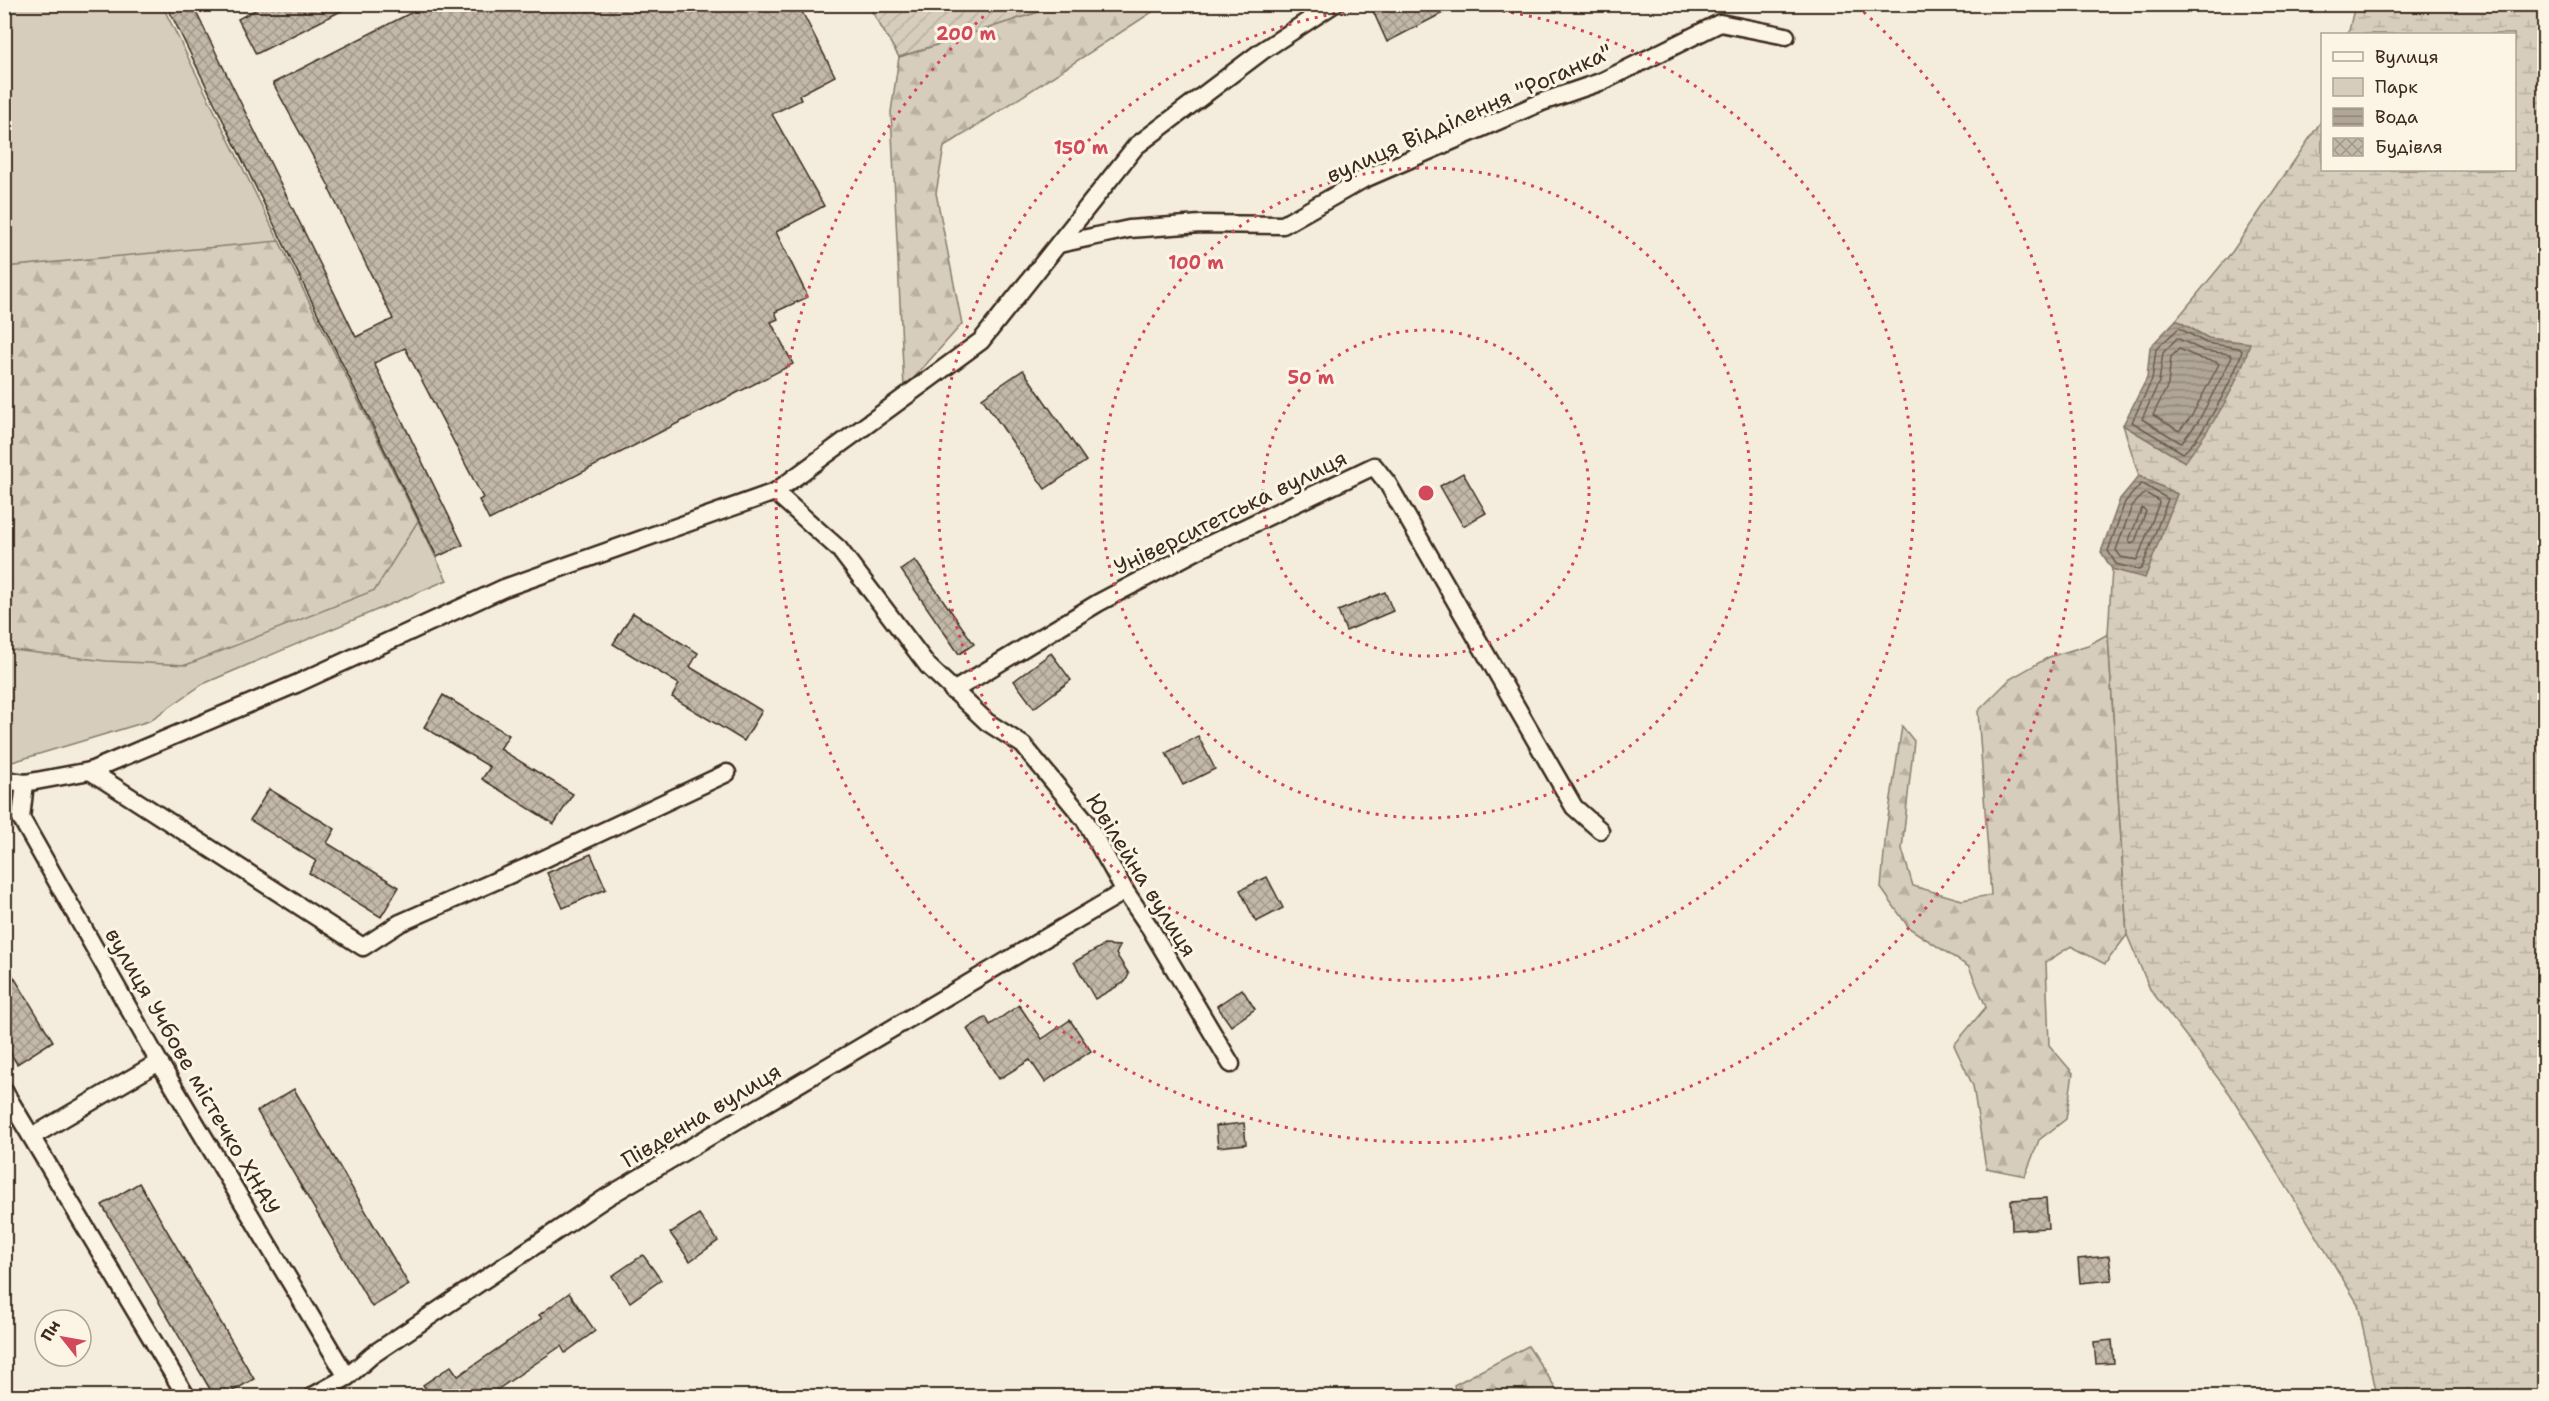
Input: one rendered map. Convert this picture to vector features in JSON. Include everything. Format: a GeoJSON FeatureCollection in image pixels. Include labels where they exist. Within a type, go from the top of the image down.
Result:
{"type":"FeatureCollection","features":[{"type":"Feature","properties":{"kind":"street"},"geometry":{"type":"LineString","coordinates":[[4,780],[25,783],[90,771],[296,684],[504,588],[775,492],[981,341],[1136,146],[1262,51],[1334,4]]}},
{"type":"Feature","properties":{"kind":"street","name":"вулиця Відділення \"Роганка\""},"geometry":{"type":"LineString","coordinates":[[1059,244],[1129,229],[1201,224],[1283,225],[1362,180],[1542,102],[1603,81],[1720,23],[1786,36]]}},
{"type":"Feature","properties":{"kind":"street","name":"Університетська вулиця"},"geometry":{"type":"LineString","coordinates":[[953,691],[1098,603],[1204,547],[1374,466],[1388,484],[1574,807],[1600,830]]}},
{"type":"Feature","properties":{"kind":"street","name":"Ювілейна вулиця"},"geometry":{"type":"LineString","coordinates":[[775,492],[839,549],[928,666],[987,722],[1023,745],[1085,820],[1125,891],[1150,928],[1231,1064]]}},
{"type":"Feature","properties":{"kind":"street"},"geometry":{"type":"LineString","coordinates":[[90,771],[363,947],[400,923],[538,862],[728,773]]}},
{"type":"Feature","properties":{"kind":"street","name":"вулиця Учбове містечко ХНАУ"},"geometry":{"type":"LineString","coordinates":[[25,783],[21,818],[159,1062],[347,1377]]}},
{"type":"Feature","properties":{"kind":"street","name":"Південна вулиця"},"geometry":{"type":"LineString","coordinates":[[313,1396],[347,1377],[372,1355],[607,1197],[1125,891]]}},
{"type":"Feature","properties":{"kind":"street"},"geometry":{"type":"LineString","coordinates":[[33,1136],[159,1062]]}},
{"type":"Feature","properties":{"kind":"street"},"geometry":{"type":"LineString","coordinates":[[4,1091],[33,1136],[186,1396]]}},
{"type":"Feature","properties":{"kind":"green space"},"geometry":{"type":"Polygon","coordinates":[[[5,5],[162,5],[447,580],[203,684],[149,721],[9,763],[5,763],[5,5]]]}},
{"type":"Feature","properties":{"kind":"green space"},"geometry":{"type":"Polygon","coordinates":[[[868,5],[1052,5],[1038,12],[899,57],[868,5]]]}},
{"type":"Feature","properties":{"kind":"green space"},"geometry":{"type":"Polygon","coordinates":[[[1052,5],[1163,5],[944,147],[936,193],[962,324],[904,389],[891,112],[899,57],[1038,12],[1052,5]]]}},
{"type":"Feature","properties":{"kind":"green space"},"geometry":{"type":"Polygon","coordinates":[[[2355,5],[2544,5],[2544,1396],[2377,1396],[2358,1304],[2230,1094],[2150,989],[2127,935],[2108,634],[2112,569],[2145,577],[2177,494],[2139,476],[2123,425],[2185,462],[2208,338],[2176,320],[2232,252],[2321,121],[2321,171],[2516,171],[2516,33],[2348,33],[2355,5]]]}},
{"type":"Feature","properties":{"kind":"green space"},"geometry":{"type":"Polygon","coordinates":[[[279,241],[418,521],[375,590],[186,665],[106,661],[5,649],[5,267],[279,241]]]}},
{"type":"Feature","properties":{"kind":"green space"},"geometry":{"type":"Polygon","coordinates":[[[2108,634],[2127,935],[2105,964],[2071,946],[2046,962],[2049,1045],[2073,1073],[2066,1119],[2039,1140],[2025,1176],[1986,1168],[1973,1086],[1954,1045],[1986,1007],[1969,967],[1909,928],[1881,888],[1886,831],[1902,726],[1914,741],[1902,849],[1913,886],[1962,900],[1991,895],[1978,711],[2010,679],[2049,657],[2088,645],[2108,634]]]}},
{"type":"Feature","properties":{"kind":"green space"},"geometry":{"type":"Polygon","coordinates":[[[1528,1346],[1561,1396],[1456,1396],[1454,1385],[1528,1346]]]}},
{"type":"Feature","properties":{"kind":"water"},"geometry":{"type":"Polygon","coordinates":[[[2176,320],[2208,338],[2250,343],[2239,375],[2223,406],[2185,462],[2123,425],[2147,378],[2150,347],[2176,320]]]}},
{"type":"Feature","properties":{"kind":"water"},"geometry":{"type":"Polygon","coordinates":[[[2139,476],[2177,494],[2145,578],[2112,569],[2101,552],[2120,499],[2139,476]]]}},
{"type":"Feature","properties":{"kind":"building"},"geometry":{"type":"Polygon","coordinates":[[[166,4],[192,4],[356,337],[393,319],[330,188],[273,83],[428,4],[798,4],[835,76],[799,95],[801,100],[772,114],[824,206],[776,232],[808,297],[775,312],[778,319],[771,322],[793,364],[489,520],[479,500],[483,498],[405,348],[374,363],[463,545],[437,557],[166,4]]]}},
{"type":"Feature","properties":{"kind":"building"},"geometry":{"type":"Polygon","coordinates":[[[266,4],[355,4],[256,54],[238,19],[266,4]]]}},
{"type":"Feature","properties":{"kind":"building"},"geometry":{"type":"Polygon","coordinates":[[[1387,4],[1460,4],[1387,42],[1373,11],[1387,4]]]}},
{"type":"Feature","properties":{"kind":"building"},"geometry":{"type":"Polygon","coordinates":[[[1023,370],[1086,461],[1045,489],[982,398],[1023,370]]]}},
{"type":"Feature","properties":{"kind":"building"},"geometry":{"type":"Polygon","coordinates":[[[1463,473],[1486,513],[1463,526],[1440,486],[1463,473]]]}},
{"type":"Feature","properties":{"kind":"building"},"geometry":{"type":"Polygon","coordinates":[[[915,560],[974,644],[959,654],[901,570],[915,560]]]}},
{"type":"Feature","properties":{"kind":"building"},"geometry":{"type":"Polygon","coordinates":[[[1385,592],[1393,611],[1346,631],[1338,611],[1385,592]]]}},
{"type":"Feature","properties":{"kind":"building"},"geometry":{"type":"Polygon","coordinates":[[[633,613],[698,653],[690,667],[762,711],[744,741],[672,697],[679,684],[613,644],[633,613]]]}},
{"type":"Feature","properties":{"kind":"building"},"geometry":{"type":"Polygon","coordinates":[[[1051,653],[1071,680],[1034,708],[1014,681],[1051,653]]]}},
{"type":"Feature","properties":{"kind":"building"},"geometry":{"type":"Polygon","coordinates":[[[443,695],[509,735],[500,749],[573,794],[554,824],[482,779],[490,767],[424,727],[443,695]]]}},
{"type":"Feature","properties":{"kind":"building"},"geometry":{"type":"Polygon","coordinates":[[[1198,736],[1215,769],[1183,785],[1166,753],[1198,736]]]}},
{"type":"Feature","properties":{"kind":"building"},"geometry":{"type":"Polygon","coordinates":[[[269,789],[335,829],[327,843],[399,887],[381,917],[309,873],[316,861],[250,820],[269,789]]]}},
{"type":"Feature","properties":{"kind":"building"},"geometry":{"type":"Polygon","coordinates":[[[591,854],[606,889],[563,908],[547,873],[591,854]]]}},
{"type":"Feature","properties":{"kind":"building"},"geometry":{"type":"Polygon","coordinates":[[[1267,877],[1283,908],[1256,922],[1240,890],[1267,877]]]}},
{"type":"Feature","properties":{"kind":"building"},"geometry":{"type":"Polygon","coordinates":[[[1104,945],[1120,946],[1116,954],[1129,974],[1125,982],[1095,999],[1074,962],[1104,945]]]}},
{"type":"Feature","properties":{"kind":"building"},"geometry":{"type":"Polygon","coordinates":[[[4,961],[53,1041],[17,1064],[4,1043],[4,961]]]}},
{"type":"Feature","properties":{"kind":"building"},"geometry":{"type":"Polygon","coordinates":[[[1242,989],[1255,1009],[1231,1026],[1217,1006],[1242,989]]]}},
{"type":"Feature","properties":{"kind":"building"},"geometry":{"type":"Polygon","coordinates":[[[1019,1005],[1042,1039],[1070,1020],[1091,1051],[1045,1082],[1030,1060],[999,1079],[967,1029],[986,1017],[990,1025],[1019,1005]]]}},
{"type":"Feature","properties":{"kind":"building"},"geometry":{"type":"Polygon","coordinates":[[[294,1089],[409,1285],[372,1307],[257,1111],[294,1089]]]}},
{"type":"Feature","properties":{"kind":"building"},"geometry":{"type":"Polygon","coordinates":[[[1244,1123],[1246,1144],[1218,1147],[1216,1126],[1244,1123]]]}},
{"type":"Feature","properties":{"kind":"building"},"geometry":{"type":"Polygon","coordinates":[[[139,1183],[254,1379],[224,1396],[214,1396],[102,1205],[139,1183]]]}},
{"type":"Feature","properties":{"kind":"building"},"geometry":{"type":"Polygon","coordinates":[[[2046,1198],[2048,1228],[2012,1230],[2011,1200],[2046,1198]]]}},
{"type":"Feature","properties":{"kind":"building"},"geometry":{"type":"Polygon","coordinates":[[[699,1214],[718,1241],[690,1261],[670,1233],[699,1214]]]}},
{"type":"Feature","properties":{"kind":"building"},"geometry":{"type":"Polygon","coordinates":[[[643,1255],[661,1280],[630,1302],[612,1276],[643,1255]]]}},
{"type":"Feature","properties":{"kind":"building"},"geometry":{"type":"Polygon","coordinates":[[[2109,1256],[2112,1280],[2080,1283],[2078,1259],[2109,1256]]]}},
{"type":"Feature","properties":{"kind":"building"},"geometry":{"type":"Polygon","coordinates":[[[569,1293],[595,1331],[565,1353],[561,1346],[488,1396],[431,1396],[423,1385],[451,1366],[458,1376],[542,1318],[539,1315],[569,1293]]]}},
{"type":"Feature","properties":{"kind":"building"},"geometry":{"type":"Polygon","coordinates":[[[2112,1340],[2114,1363],[2096,1364],[2094,1342],[2112,1340]]]}}]}
